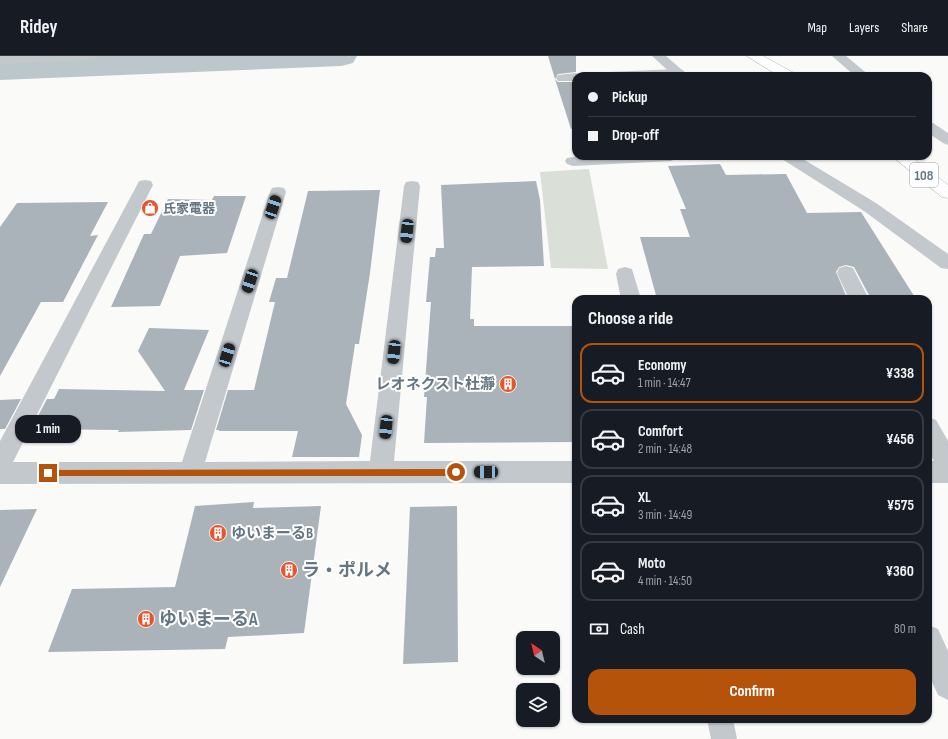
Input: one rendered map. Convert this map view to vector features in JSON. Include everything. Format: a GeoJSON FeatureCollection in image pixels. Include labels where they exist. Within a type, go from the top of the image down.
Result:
{"type":"FeatureCollection","features":[{"type":"Feature","properties":{"kind":"highway"},"geometry":{"type":"LineString","coordinates":[[753,56],[783,72]]}},
{"type":"Feature","properties":{"kind":"highway"},"geometry":{"type":"LineString","coordinates":[[762,56],[784,72]]}},
{"type":"Feature","properties":{"kind":"highway","name":"108"},"geometry":{"type":"LineString","coordinates":[[905,160],[948,194]]}},
{"type":"Feature","properties":{"kind":"street"},"geometry":{"type":"LineString","coordinates":[[0,60],[93,56]]}},
{"type":"Feature","properties":{"kind":"street"},"geometry":{"type":"LineString","coordinates":[[658,56],[678,72]]}},
{"type":"Feature","properties":{"kind":"street"},"geometry":{"type":"LineString","coordinates":[[838,56],[858,72]]}},
{"type":"Feature","properties":{"kind":"street"},"geometry":{"type":"LineString","coordinates":[[932,129],[948,140]]}},
{"type":"Feature","properties":{"kind":"street"},"geometry":{"type":"LineString","coordinates":[[573,161],[592,160]]}},
{"type":"Feature","properties":{"kind":"street"},"geometry":{"type":"LineString","coordinates":[[794,160],[870,207],[926,246],[948,264]]}},
{"type":"Feature","properties":{"kind":"street"},"geometry":{"type":"LineString","coordinates":[[0,464],[145,185]]}},
{"type":"Feature","properties":{"kind":"street"},"geometry":{"type":"LineString","coordinates":[[381,473],[412,186]]}},
{"type":"Feature","properties":{"kind":"street"},"geometry":{"type":"LineString","coordinates":[[190,473],[278,192]]}},
{"type":"Feature","properties":{"kind":"street"},"geometry":{"type":"LineString","coordinates":[[846,273],[857,295]]}},
{"type":"Feature","properties":{"kind":"street"},"geometry":{"type":"LineString","coordinates":[[625,274],[630,295]]}},
{"type":"Feature","properties":{"kind":"street"},"geometry":{"type":"LineString","coordinates":[[932,434],[948,464]]}},
{"type":"Feature","properties":{"kind":"street"},"geometry":{"type":"LineString","coordinates":[[0,473],[572,472]]}},
{"type":"Feature","properties":{"kind":"street"},"geometry":{"type":"LineString","coordinates":[[932,472],[948,472]]}},
{"type":"Feature","properties":{"kind":"street"},"geometry":{"type":"LineString","coordinates":[[932,648],[948,684]]}},
{"type":"Feature","properties":{"kind":"lane"},"geometry":{"type":"LineString","coordinates":[[721,723],[724,739]]}},
{"type":"Feature","properties":{"kind":"shaded area"},"geometry":{"type":"Polygon","coordinates":[[[589,169],[608,269],[551,268],[540,172],[589,169]]]}},
{"type":"Feature","properties":{"kind":"building"},"geometry":{"type":"Polygon","coordinates":[[[548,56],[576,56],[576,72],[558,74],[555,79],[548,56]]]}},
{"type":"Feature","properties":{"kind":"building"},"geometry":{"type":"Polygon","coordinates":[[[555,79],[558,82],[572,82],[571,129],[555,79]]]}},
{"type":"Feature","properties":{"kind":"building"},"geometry":{"type":"Polygon","coordinates":[[[720,164],[726,175],[786,174],[807,213],[861,212],[913,295],[869,295],[854,267],[846,265],[839,267],[836,272],[846,295],[656,295],[640,237],[690,237],[680,209],[686,209],[668,166],[720,164]]]}},
{"type":"Feature","properties":{"kind":"building"},"geometry":{"type":"Polygon","coordinates":[[[536,181],[540,200],[544,266],[472,267],[470,319],[474,319],[474,326],[572,326],[572,442],[424,443],[427,397],[424,397],[431,302],[426,302],[430,257],[435,257],[436,248],[444,248],[441,185],[536,181]]]}},
{"type":"Feature","properties":{"kind":"building"},"geometry":{"type":"Polygon","coordinates":[[[380,190],[370,273],[359,344],[355,344],[346,404],[362,435],[359,457],[292,457],[298,431],[216,430],[228,390],[254,390],[275,302],[269,302],[276,278],[287,278],[308,191],[380,190]]]}},
{"type":"Feature","properties":{"kind":"building"},"geometry":{"type":"Polygon","coordinates":[[[214,196],[246,196],[227,253],[180,256],[160,306],[111,307],[144,234],[151,234],[168,199],[212,200],[214,196]]]}},
{"type":"Feature","properties":{"kind":"building"},"geometry":{"type":"Polygon","coordinates":[[[108,202],[90,236],[98,235],[63,302],[41,302],[0,376],[0,227],[17,203],[108,202]]]}},
{"type":"Feature","properties":{"kind":"building"},"geometry":{"type":"Polygon","coordinates":[[[149,328],[209,330],[184,390],[204,390],[191,430],[118,432],[119,430],[31,429],[47,399],[54,399],[59,389],[165,391],[138,351],[149,328]]]}},
{"type":"Feature","properties":{"kind":"building"},"geometry":{"type":"Polygon","coordinates":[[[21,399],[5,429],[0,429],[0,400],[21,399]]]}},
{"type":"Feature","properties":{"kind":"building"},"geometry":{"type":"Polygon","coordinates":[[[254,502],[253,508],[321,506],[304,633],[228,637],[225,649],[48,652],[72,589],[175,587],[195,506],[254,502]]]}},
{"type":"Feature","properties":{"kind":"building"},"geometry":{"type":"Polygon","coordinates":[[[457,506],[458,662],[403,664],[410,507],[457,506]]]}},
{"type":"Feature","properties":{"kind":"building"},"geometry":{"type":"Polygon","coordinates":[[[37,509],[0,587],[0,510],[37,509]]]}},
{"type":"Feature","properties":{"kind":"waterway"},"geometry":{"type":"LineString","coordinates":[[0,70],[341,56]]}},
{"type":"Feature","properties":{"kind":"place","name":"氏家電器"},"geometry":{"type":"Point","coordinates":[150,208]}},
{"type":"Feature","properties":{"kind":"place","name":"レオネクスト杜瀞"},"geometry":{"type":"Point","coordinates":[508,384]}},
{"type":"Feature","properties":{"kind":"place","name":"ゆいまーるB"},"geometry":{"type":"Point","coordinates":[218,533]}},
{"type":"Feature","properties":{"kind":"place","name":"ラ・ポルメ"},"geometry":{"type":"Point","coordinates":[289,570]}},
{"type":"Feature","properties":{"kind":"place","name":"ゆいまーるA"},"geometry":{"type":"Point","coordinates":[146,619]}},
{"type":"Feature","properties":{"kind":"route"},"geometry":{"type":"LineString","coordinates":[[48,473],[456,472]]}}]}
